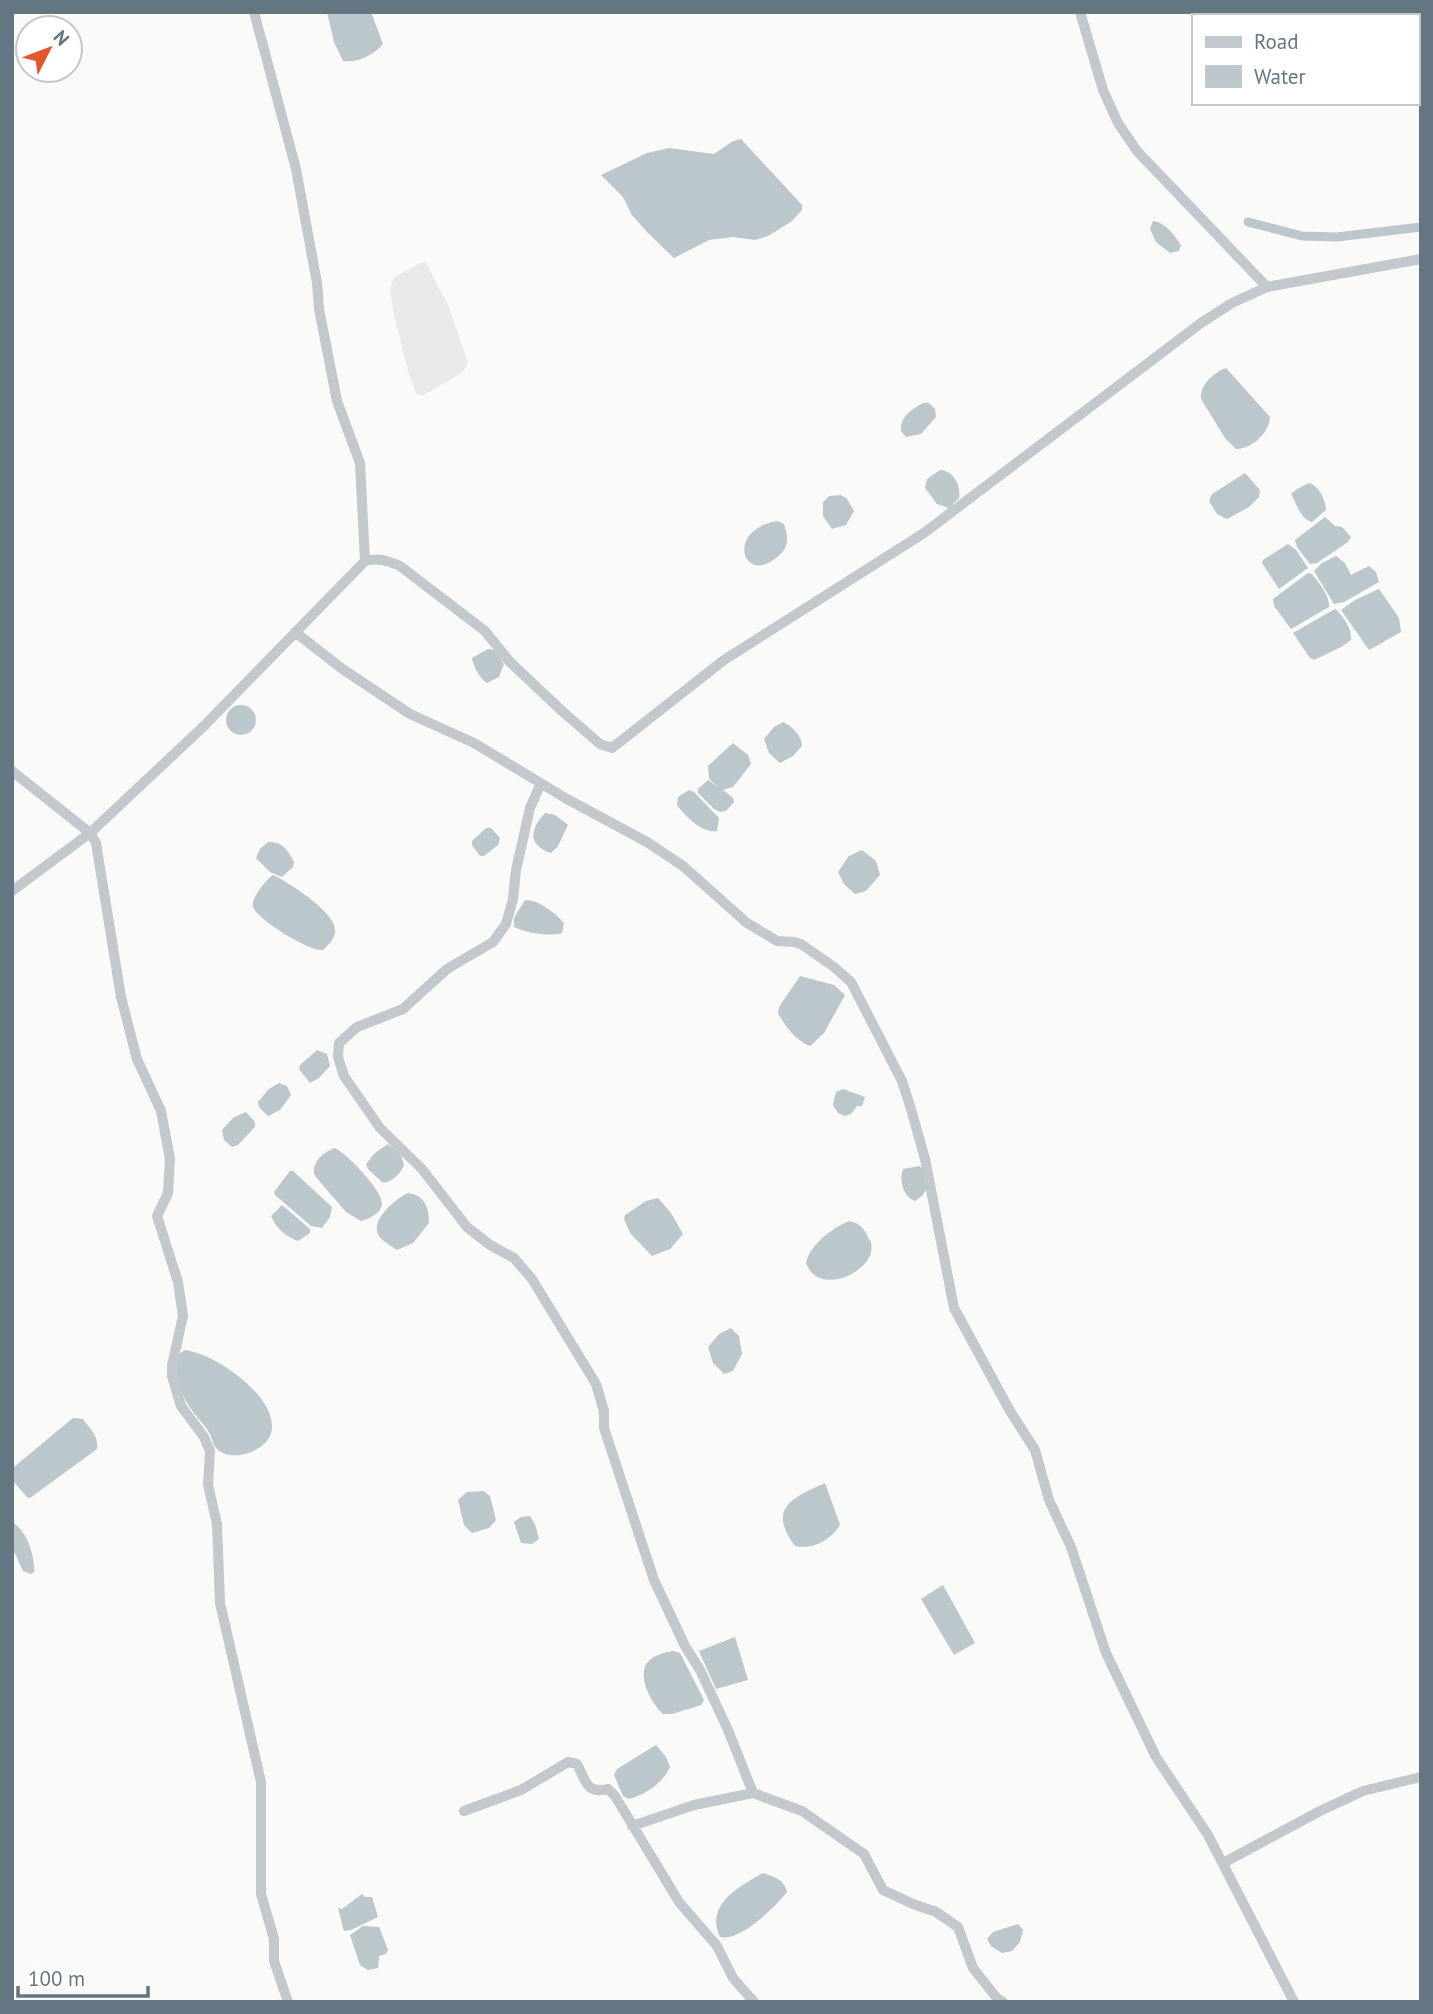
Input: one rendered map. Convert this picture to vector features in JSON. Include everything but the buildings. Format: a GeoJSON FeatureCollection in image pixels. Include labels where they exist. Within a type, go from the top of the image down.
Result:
{"type":"FeatureCollection","features":[{"type":"Feature","properties":{"kind":"street"},"geometry":{"type":"LineString","coordinates":[[254,12],[296,169],[337,401],[360,464],[365,561]]}},
{"type":"Feature","properties":{"kind":"street"},"geometry":{"type":"LineString","coordinates":[[1080,12],[1103,90],[1118,123],[1137,152],[1267,287]]}},
{"type":"Feature","properties":{"kind":"street"},"geometry":{"type":"LineString","coordinates":[[12,891],[90,833],[204,726],[365,561],[374,558],[400,566],[432,590],[485,631],[510,663],[562,711],[600,744],[612,748],[724,660],[924,533],[1201,323],[1232,303],[1267,287],[1421,259]]}},
{"type":"Feature","properties":{"kind":"street"},"geometry":{"type":"LineString","coordinates":[[295,632],[341,668],[410,714],[474,743],[647,842],[683,866],[747,923],[777,941],[801,944],[839,971],[856,990],[902,1081],[911,1109],[925,1159],[954,1308],[1010,1411],[1035,1450],[1049,1500],[1071,1547],[1106,1653],[1156,1757],[1208,1835],[1294,2002]]}},
{"type":"Feature","properties":{"kind":"street"},"geometry":{"type":"LineString","coordinates":[[12,771],[90,833],[98,847],[121,997],[142,1074],[161,1111],[168,1150],[168,1193],[157,1216],[178,1282],[183,1316],[172,1376],[181,1406],[204,1437],[210,1451],[208,1485],[217,1524],[220,1603],[261,1782],[261,1894],[274,1939],[274,1961],[288,2002]]}},
{"type":"Feature","properties":{"kind":"street"},"geometry":{"type":"LineString","coordinates":[[541,783],[530,808],[506,924],[493,942],[447,970],[403,1009],[357,1027],[339,1043],[338,1057],[344,1076],[380,1128],[422,1169],[467,1227],[490,1245],[514,1258],[532,1279],[596,1384],[604,1411],[604,1427],[654,1580],[728,1730],[753,1793]]}},
{"type":"Feature","properties":{"kind":"street"},"geometry":{"type":"LineString","coordinates":[[464,1811],[521,1790],[568,1762],[577,1764],[590,1788],[597,1791],[608,1789],[679,1902],[717,1946],[733,1978],[754,2002]]}},
{"type":"Feature","properties":{"kind":"street"},"geometry":{"type":"LineString","coordinates":[[1223,1863],[1363,1791],[1421,1777]]}},
{"type":"Feature","properties":{"kind":"street"},"geometry":{"type":"LineString","coordinates":[[632,1826],[694,1805],[753,1793],[802,1811],[863,1854],[883,1890],[913,1905],[936,1912],[958,1927],[973,1968],[1003,2002]]}},
{"type":"Feature","properties":{"kind":"shaded area"},"geometry":{"type":"Polygon","coordinates":[[[425,261],[448,305],[468,362],[460,374],[422,396],[416,393],[409,374],[390,289],[394,277],[425,261]]]}},
{"type":"Feature","properties":{"kind":"water"},"geometry":{"type":"Polygon","coordinates":[[[327,12],[371,12],[383,44],[365,57],[343,61],[334,42],[327,12]]]}},
{"type":"Feature","properties":{"kind":"water"},"geometry":{"type":"Polygon","coordinates":[[[741,139],[802,205],[802,210],[792,221],[768,236],[755,240],[733,237],[709,240],[674,258],[632,215],[623,197],[601,175],[647,153],[669,148],[714,154],[733,141],[741,139]]]}},
{"type":"Feature","properties":{"kind":"water"},"geometry":{"type":"Polygon","coordinates":[[[1153,221],[1162,224],[1173,234],[1181,245],[1179,251],[1170,253],[1156,242],[1150,229],[1153,221]]]}},
{"type":"Feature","properties":{"kind":"water"},"geometry":{"type":"Polygon","coordinates":[[[1226,368],[1270,417],[1267,429],[1254,443],[1236,449],[1225,438],[1201,399],[1208,380],[1226,368]]]}},
{"type":"Feature","properties":{"kind":"water"},"geometry":{"type":"Polygon","coordinates":[[[923,403],[929,403],[935,409],[936,417],[921,434],[906,437],[901,431],[904,418],[923,403]]]}},
{"type":"Feature","properties":{"kind":"water"},"geometry":{"type":"Polygon","coordinates":[[[940,470],[953,476],[959,488],[959,498],[949,508],[937,504],[925,488],[927,479],[940,470]]]}},
{"type":"Feature","properties":{"kind":"water"},"geometry":{"type":"Polygon","coordinates":[[[1245,473],[1260,490],[1259,497],[1249,507],[1227,519],[1217,514],[1209,501],[1212,494],[1245,473]]]}},
{"type":"Feature","properties":{"kind":"water"},"geometry":{"type":"Polygon","coordinates":[[[1309,483],[1321,494],[1326,510],[1312,522],[1302,514],[1291,494],[1309,483]]]}},
{"type":"Feature","properties":{"kind":"water"},"geometry":{"type":"Polygon","coordinates":[[[841,495],[847,499],[854,511],[846,525],[832,529],[823,516],[823,502],[829,496],[841,495]]]}},
{"type":"Feature","properties":{"kind":"water"},"geometry":{"type":"Polygon","coordinates":[[[1325,517],[1335,526],[1342,527],[1351,537],[1348,542],[1317,563],[1310,564],[1295,540],[1325,517]]]}},
{"type":"Feature","properties":{"kind":"water"},"geometry":{"type":"Polygon","coordinates":[[[777,521],[784,524],[786,547],[776,558],[764,565],[755,565],[748,561],[745,544],[750,534],[761,526],[777,521]]]}},
{"type":"Feature","properties":{"kind":"water"},"geometry":{"type":"Polygon","coordinates":[[[1288,544],[1296,550],[1308,568],[1279,589],[1262,563],[1288,544]]]}},
{"type":"Feature","properties":{"kind":"water"},"geometry":{"type":"Polygon","coordinates":[[[1336,556],[1345,563],[1351,575],[1369,566],[1376,572],[1379,582],[1344,602],[1334,604],[1314,571],[1322,563],[1336,556]]]}},
{"type":"Feature","properties":{"kind":"water"},"geometry":{"type":"Polygon","coordinates":[[[1308,573],[1312,574],[1324,590],[1329,607],[1291,629],[1274,606],[1273,599],[1308,573]]]}},
{"type":"Feature","properties":{"kind":"water"},"geometry":{"type":"Polygon","coordinates":[[[1379,589],[1399,618],[1401,632],[1369,650],[1341,610],[1379,589]]]}},
{"type":"Feature","properties":{"kind":"water"},"geometry":{"type":"Polygon","coordinates":[[[1335,609],[1346,623],[1351,640],[1314,660],[1293,633],[1335,609]]]}},
{"type":"Feature","properties":{"kind":"water"},"geometry":{"type":"Polygon","coordinates":[[[488,649],[495,650],[504,664],[499,677],[487,683],[477,672],[472,658],[488,649]]]}},
{"type":"Feature","properties":{"kind":"water"},"geometry":{"type":"Polygon","coordinates":[[[241,705],[247,706],[255,714],[255,726],[247,734],[241,735],[235,734],[227,726],[226,720],[227,714],[235,706],[241,705]]]}},
{"type":"Feature","properties":{"kind":"water"},"geometry":{"type":"Polygon","coordinates":[[[783,722],[796,732],[802,746],[793,756],[780,763],[769,753],[764,739],[774,727],[783,722]]]}},
{"type":"Feature","properties":{"kind":"water"},"geometry":{"type":"Polygon","coordinates":[[[733,743],[748,755],[751,764],[733,787],[723,790],[734,802],[726,811],[720,812],[698,793],[698,789],[708,780],[719,787],[709,779],[708,766],[733,743]]]}},
{"type":"Feature","properties":{"kind":"water"},"geometry":{"type":"Polygon","coordinates":[[[689,790],[719,818],[717,831],[700,827],[677,805],[678,797],[689,790]]]}},
{"type":"Feature","properties":{"kind":"water"},"geometry":{"type":"Polygon","coordinates":[[[545,813],[555,815],[568,825],[558,846],[551,853],[538,846],[533,836],[536,825],[545,813]]]}},
{"type":"Feature","properties":{"kind":"water"},"geometry":{"type":"Polygon","coordinates":[[[486,828],[491,828],[500,838],[498,845],[480,856],[472,841],[486,828]]]}},
{"type":"Feature","properties":{"kind":"water"},"geometry":{"type":"Polygon","coordinates":[[[268,842],[284,847],[294,862],[293,867],[282,877],[270,872],[256,858],[260,849],[268,842]]]}},
{"type":"Feature","properties":{"kind":"water"},"geometry":{"type":"Polygon","coordinates":[[[862,850],[876,861],[880,875],[866,891],[855,894],[844,884],[838,872],[849,856],[862,850]]]}},
{"type":"Feature","properties":{"kind":"water"},"geometry":{"type":"Polygon","coordinates":[[[273,875],[320,907],[334,924],[335,934],[323,950],[307,946],[285,934],[253,907],[256,894],[273,875]]]}},
{"type":"Feature","properties":{"kind":"water"},"geometry":{"type":"Polygon","coordinates":[[[525,900],[541,904],[556,915],[564,923],[562,933],[538,934],[514,927],[514,918],[525,900]]]}},
{"type":"Feature","properties":{"kind":"water"},"geometry":{"type":"Polygon","coordinates":[[[800,976],[834,985],[845,995],[824,1033],[810,1046],[791,1032],[778,1013],[779,1007],[800,976]]]}},
{"type":"Feature","properties":{"kind":"water"},"geometry":{"type":"Polygon","coordinates":[[[317,1050],[327,1054],[330,1066],[310,1083],[299,1069],[317,1050]]]}},
{"type":"Feature","properties":{"kind":"water"},"geometry":{"type":"Polygon","coordinates":[[[279,1083],[287,1086],[291,1095],[280,1110],[268,1116],[258,1102],[269,1089],[279,1083]]]}},
{"type":"Feature","properties":{"kind":"water"},"geometry":{"type":"Polygon","coordinates":[[[843,1089],[865,1097],[862,1106],[857,1106],[851,1114],[845,1116],[838,1113],[833,1105],[836,1092],[843,1089]]]}},
{"type":"Feature","properties":{"kind":"water"},"geometry":{"type":"Polygon","coordinates":[[[246,1112],[255,1122],[255,1127],[238,1145],[232,1147],[224,1140],[222,1130],[233,1118],[246,1112]]]}},
{"type":"Feature","properties":{"kind":"water"},"geometry":{"type":"Polygon","coordinates":[[[388,1144],[400,1153],[404,1165],[396,1177],[383,1183],[366,1164],[388,1144]]]}},
{"type":"Feature","properties":{"kind":"water"},"geometry":{"type":"Polygon","coordinates":[[[335,1148],[363,1172],[376,1189],[382,1203],[377,1213],[371,1217],[361,1221],[346,1212],[315,1176],[314,1167],[319,1159],[335,1148]]]}},
{"type":"Feature","properties":{"kind":"water"},"geometry":{"type":"Polygon","coordinates":[[[919,1166],[922,1168],[927,1188],[915,1201],[905,1192],[902,1173],[903,1169],[919,1166]]]}},
{"type":"Feature","properties":{"kind":"water"},"geometry":{"type":"Polygon","coordinates":[[[290,1171],[332,1207],[330,1217],[322,1228],[311,1226],[275,1195],[274,1192],[290,1171]]]}},
{"type":"Feature","properties":{"kind":"water"},"geometry":{"type":"Polygon","coordinates":[[[408,1193],[418,1196],[425,1203],[429,1223],[413,1243],[397,1250],[380,1237],[377,1226],[387,1209],[408,1193]]]}},
{"type":"Feature","properties":{"kind":"water"},"geometry":{"type":"Polygon","coordinates":[[[658,1198],[671,1213],[683,1234],[670,1249],[652,1256],[630,1233],[624,1219],[625,1215],[646,1201],[658,1198]]]}},
{"type":"Feature","properties":{"kind":"water"},"geometry":{"type":"Polygon","coordinates":[[[282,1205],[310,1229],[310,1233],[298,1241],[282,1232],[271,1216],[282,1205]]]}},
{"type":"Feature","properties":{"kind":"water"},"geometry":{"type":"Polygon","coordinates":[[[849,1221],[861,1227],[871,1242],[871,1253],[866,1263],[846,1277],[834,1280],[813,1274],[806,1263],[812,1249],[829,1232],[849,1221]]]}},
{"type":"Feature","properties":{"kind":"water"},"geometry":{"type":"Polygon","coordinates":[[[731,1328],[739,1336],[742,1354],[733,1371],[724,1374],[713,1363],[708,1347],[719,1334],[731,1328]]]}},
{"type":"Feature","properties":{"kind":"water"},"geometry":{"type":"Polygon","coordinates":[[[185,1350],[226,1367],[253,1389],[270,1415],[272,1428],[265,1443],[241,1455],[224,1453],[215,1447],[208,1431],[185,1399],[179,1384],[177,1361],[180,1353],[185,1350]]]}},
{"type":"Feature","properties":{"kind":"water"},"geometry":{"type":"Polygon","coordinates":[[[73,1418],[83,1419],[91,1429],[97,1449],[30,1498],[27,1497],[12,1480],[14,1467],[73,1418]]]}},
{"type":"Feature","properties":{"kind":"water"},"geometry":{"type":"Polygon","coordinates":[[[825,1483],[840,1525],[821,1543],[808,1547],[795,1546],[783,1522],[783,1513],[787,1506],[802,1494],[825,1483]]]}},
{"type":"Feature","properties":{"kind":"water"},"geometry":{"type":"Polygon","coordinates":[[[484,1491],[490,1496],[496,1520],[489,1528],[472,1533],[464,1525],[458,1500],[467,1492],[484,1491]]]}},
{"type":"Feature","properties":{"kind":"water"},"geometry":{"type":"Polygon","coordinates":[[[530,1516],[539,1539],[532,1544],[521,1543],[514,1522],[521,1517],[530,1516]]]}},
{"type":"Feature","properties":{"kind":"water"},"geometry":{"type":"Polygon","coordinates":[[[12,1522],[22,1531],[29,1544],[34,1565],[34,1572],[31,1574],[23,1571],[12,1547],[12,1522]]]}},
{"type":"Feature","properties":{"kind":"water"},"geometry":{"type":"Polygon","coordinates":[[[943,1585],[975,1643],[954,1655],[921,1599],[943,1585]]]}},
{"type":"Feature","properties":{"kind":"water"},"geometry":{"type":"Polygon","coordinates":[[[735,1637],[748,1680],[716,1689],[699,1651],[735,1637]]]}},
{"type":"Feature","properties":{"kind":"water"},"geometry":{"type":"Polygon","coordinates":[[[673,1651],[680,1653],[704,1700],[701,1705],[663,1714],[647,1690],[644,1669],[652,1658],[673,1651]]]}},
{"type":"Feature","properties":{"kind":"water"},"geometry":{"type":"Polygon","coordinates":[[[656,1745],[670,1767],[667,1773],[653,1788],[629,1799],[623,1796],[614,1775],[617,1769],[656,1745]]]}},
{"type":"Feature","properties":{"kind":"water"},"geometry":{"type":"Polygon","coordinates":[[[763,1873],[781,1881],[787,1892],[747,1929],[728,1937],[720,1937],[717,1915],[720,1906],[734,1891],[763,1873]]]}},
{"type":"Feature","properties":{"kind":"water"},"geometry":{"type":"Polygon","coordinates":[[[362,1894],[372,1897],[378,1917],[344,1931],[338,1908],[342,1909],[362,1894]]]}},
{"type":"Feature","properties":{"kind":"water"},"geometry":{"type":"Polygon","coordinates":[[[1018,1924],[1023,1930],[1020,1942],[1012,1951],[1002,1953],[991,1946],[987,1939],[993,1932],[1018,1924]]]}},
{"type":"Feature","properties":{"kind":"water"},"geometry":{"type":"Polygon","coordinates":[[[363,1926],[379,1927],[388,1950],[386,1954],[379,1956],[378,1968],[368,1970],[360,1965],[350,1935],[363,1926]]]}},
{"type":"Feature","properties":{"kind":"waterway"},"geometry":{"type":"LineString","coordinates":[[1248,222],[1302,236],[1337,237],[1421,227]]}}]}
